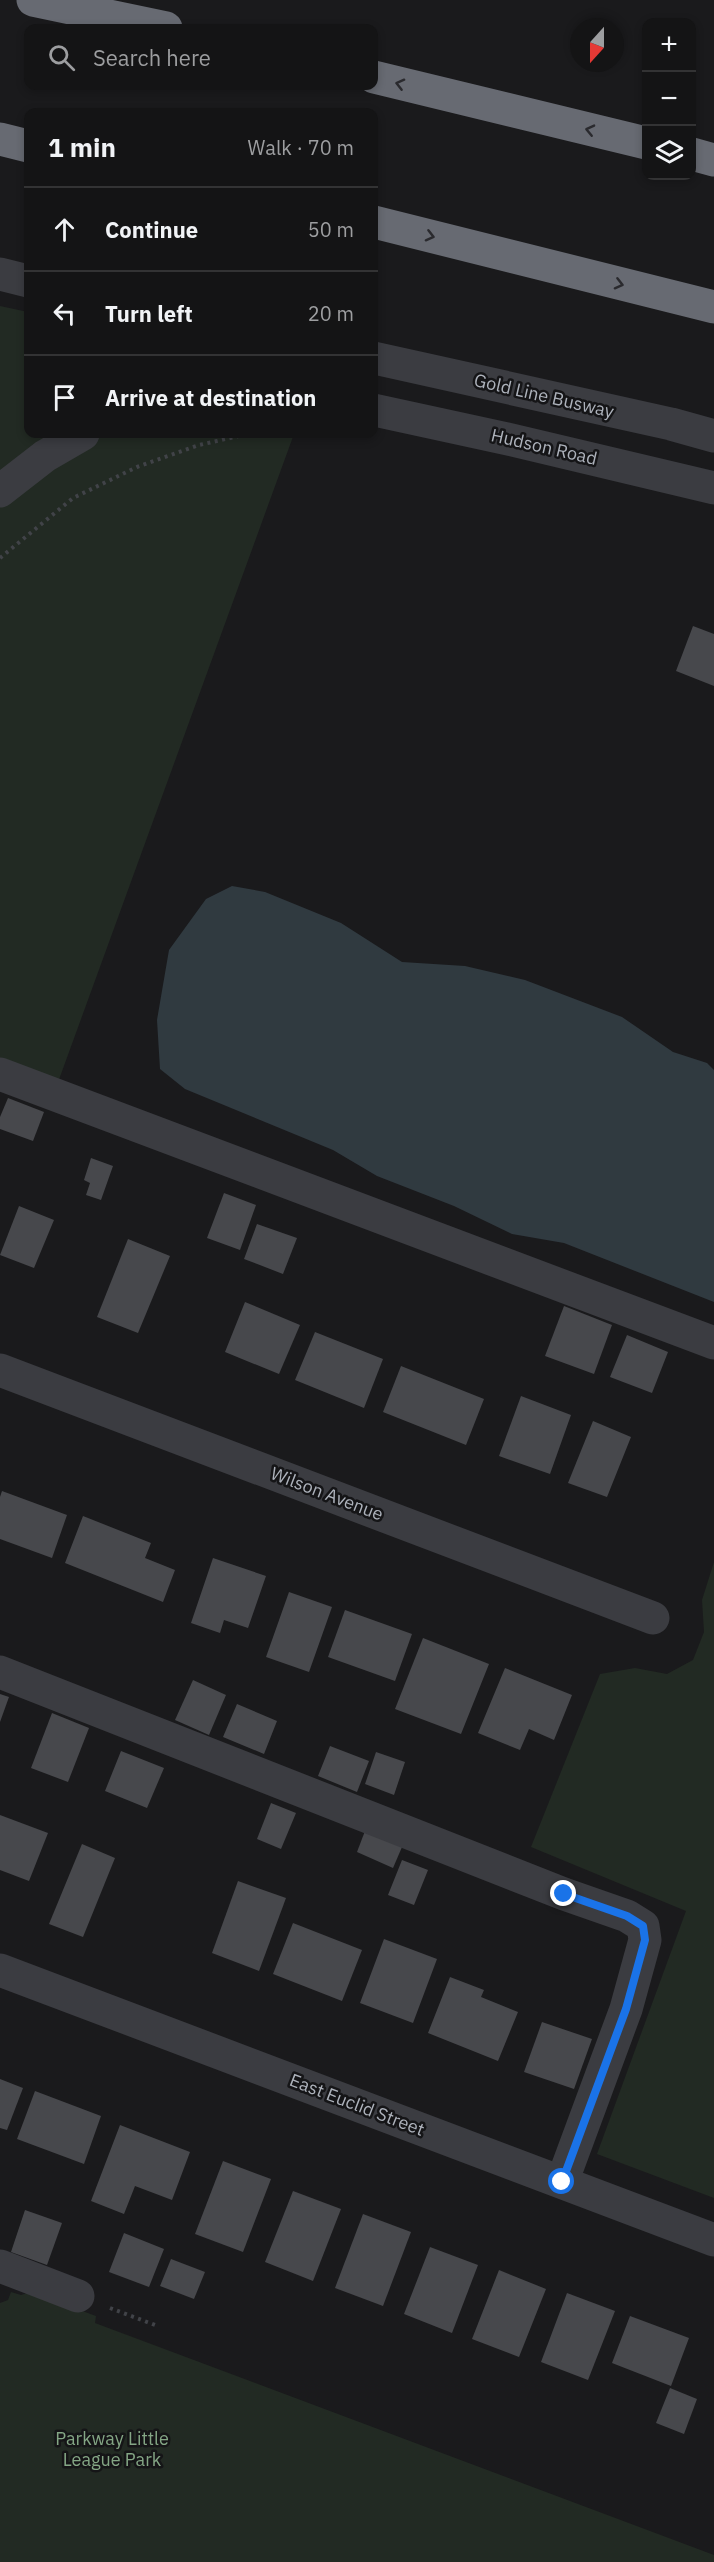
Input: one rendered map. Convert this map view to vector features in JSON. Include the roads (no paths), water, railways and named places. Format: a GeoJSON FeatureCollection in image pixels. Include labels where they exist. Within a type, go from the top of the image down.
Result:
{"type":"FeatureCollection","features":[{"type":"Feature","properties":{"kind":"highway"},"geometry":{"type":"LineString","coordinates":[[33,0],[147,24]]}},
{"type":"Feature","properties":{"kind":"highway"},"geometry":{"type":"LineString","coordinates":[[378,78],[642,142]]}},
{"type":"Feature","properties":{"kind":"highway"},"geometry":{"type":"LineString","coordinates":[[0,140],[24,145]]}},
{"type":"Feature","properties":{"kind":"highway"},"geometry":{"type":"LineString","coordinates":[[696,155],[714,160]]}},
{"type":"Feature","properties":{"kind":"highway"},"geometry":{"type":"LineString","coordinates":[[378,223],[714,308]]}},
{"type":"Feature","properties":{"kind":"street"},"geometry":{"type":"LineString","coordinates":[[0,274],[24,280]]}},
{"type":"Feature","properties":{"kind":"street","name":"Gold Line Busway"},"geometry":{"type":"LineString","coordinates":[[378,359],[714,436]]}},
{"type":"Feature","properties":{"kind":"street","name":"Hudson Road"},"geometry":{"type":"LineString","coordinates":[[378,411],[714,488]]}},
{"type":"Feature","properties":{"kind":"street"},"geometry":{"type":"LineString","coordinates":[[0,491],[45,456],[76,438]]}},
{"type":"Feature","properties":{"kind":"street"},"geometry":{"type":"LineString","coordinates":[[0,1074],[714,1343]]}},
{"type":"Feature","properties":{"kind":"street","name":"Wilson Avenue"},"geometry":{"type":"LineString","coordinates":[[0,1370],[653,1618]]}},
{"type":"Feature","properties":{"kind":"street"},"geometry":{"type":"LineString","coordinates":[[0,1672],[564,1894],[627,1916],[643,1926],[645,1940],[626,2009],[562,2182]]}},
{"type":"Feature","properties":{"kind":"street","name":"East Euclid Street"},"geometry":{"type":"LineString","coordinates":[[0,1970],[714,2240]]}},
{"type":"Feature","properties":{"kind":"street"},"geometry":{"type":"LineString","coordinates":[[0,2266],[78,2296]]}},
{"type":"Feature","properties":{"kind":"park label","name":"Parkway Little League Park"},"geometry":{"type":"Point","coordinates":[112,2449]}}]}
